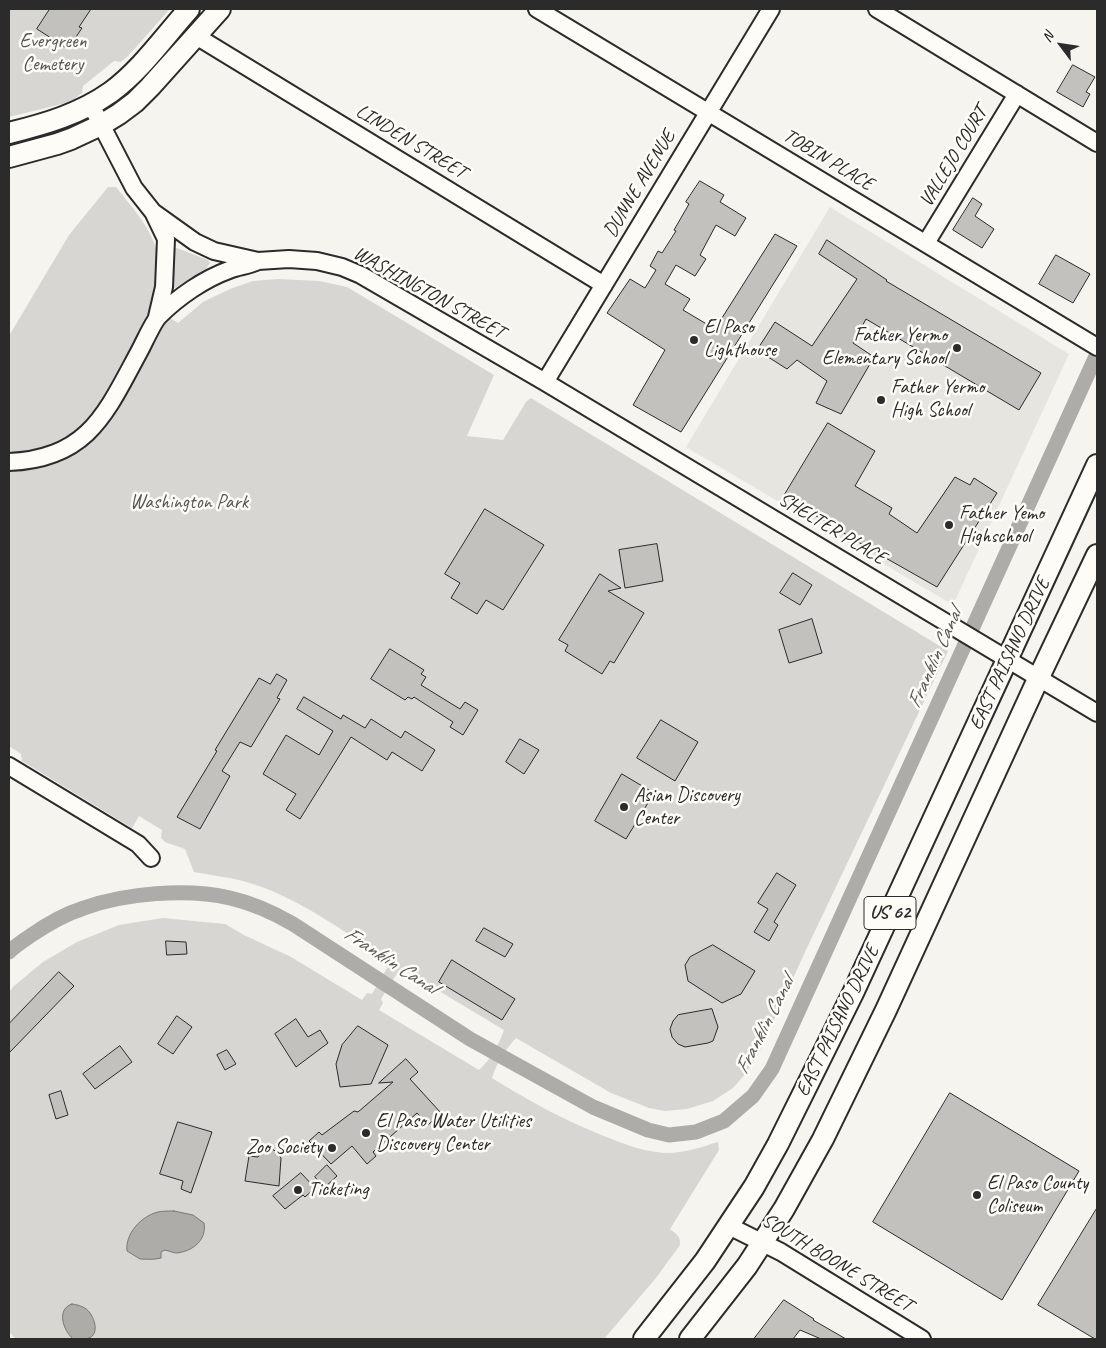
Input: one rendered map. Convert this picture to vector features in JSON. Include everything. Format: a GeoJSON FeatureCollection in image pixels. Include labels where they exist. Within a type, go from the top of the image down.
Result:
{"type":"FeatureCollection","features":[{"type":"Feature","properties":{"kind":"main road"},"geometry":{"type":"LineString","coordinates":[[9,133],[41,125],[91,105],[122,83],[189,9]]}},
{"type":"Feature","properties":{"kind":"main road"},"geometry":{"type":"LineString","coordinates":[[9,157],[58,144],[101,125],[135,102],[220,9]]}},
{"type":"Feature","properties":{"kind":"main road","name":"EAST PAISANO DRIVE"},"geometry":{"type":"LineString","coordinates":[[644,1339],[705,1261],[754,1187],[778,1144],[853,994],[1097,465]]}},
{"type":"Feature","properties":{"kind":"main road","name":"EAST PAISANO DRIVE"},"geometry":{"type":"LineString","coordinates":[[690,1339],[731,1288],[802,1178],[890,1002],[1097,555]]}},
{"type":"Feature","properties":{"kind":"street","name":"TOBIN PLACE"},"geometry":{"type":"LineString","coordinates":[[537,9],[709,111],[1097,347]]}},
{"type":"Feature","properties":{"kind":"street","name":"DUNNE AVENUE"},"geometry":{"type":"LineString","coordinates":[[545,382],[771,9]]}},
{"type":"Feature","properties":{"kind":"street"},"geometry":{"type":"LineString","coordinates":[[877,9],[1097,143]]}},
{"type":"Feature","properties":{"kind":"street","name":"LINDEN STREET"},"geometry":{"type":"LineString","coordinates":[[196,36],[604,285]]}},
{"type":"Feature","properties":{"kind":"street","name":"VALLEJO COURT"},"geometry":{"type":"LineString","coordinates":[[926,243],[1017,94]]}},
{"type":"Feature","properties":{"kind":"street","name":"WASHINGTON STREET"},"geometry":{"type":"LineString","coordinates":[[91,105],[134,188],[153,212],[194,242],[214,251],[258,262],[280,260],[317,261],[342,267],[359,274],[545,382]]}},
{"type":"Feature","properties":{"kind":"street"},"geometry":{"type":"LineString","coordinates":[[9,462],[41,458],[63,451],[84,438],[102,416],[115,395],[158,317],[164,287],[166,239],[153,212]]}},
{"type":"Feature","properties":{"kind":"street"},"geometry":{"type":"LineString","coordinates":[[158,317],[178,299],[203,283],[229,270],[258,262]]}},
{"type":"Feature","properties":{"kind":"street","name":"SHELTER PLACE"},"geometry":{"type":"LineString","coordinates":[[545,382],[1097,713]]}},
{"type":"Feature","properties":{"kind":"street"},"geometry":{"type":"LineString","coordinates":[[9,766],[138,844],[151,858]]}},
{"type":"Feature","properties":{"kind":"street","name":"SOUTH BOONE STREET"},"geometry":{"type":"LineString","coordinates":[[729,1226],[781,1252],[922,1339]]}},
{"type":"Feature","properties":{"kind":"shaded area","name":"Father Yermo High School"},"geometry":{"type":"Polygon","coordinates":[[[830,207],[1069,354],[953,605],[686,447],[830,207]]]}},
{"type":"Feature","properties":{"kind":"shaded area"},"geometry":{"type":"Polygon","coordinates":[[[174,1211],[193,1215],[204,1223],[203,1235],[198,1244],[183,1252],[177,1253],[165,1250],[161,1252],[161,1258],[156,1259],[140,1259],[127,1251],[131,1232],[140,1222],[158,1212],[174,1211]]]}},
{"type":"Feature","properties":{"kind":"shaded area"},"geometry":{"type":"Polygon","coordinates":[[[72,1304],[84,1308],[92,1316],[95,1330],[89,1338],[73,1339],[66,1330],[63,1320],[64,1310],[72,1304]]]}},
{"type":"Feature","properties":{"kind":"green space","name":"Evergreen Cemetery"},"geometry":{"type":"Polygon","coordinates":[[[9,9],[170,9],[128,56],[121,62],[114,61],[83,86],[82,93],[70,102],[9,117],[9,9]]]}},
{"type":"Feature","properties":{"kind":"green space","name":"Washington Park"},"geometry":{"type":"Polygon","coordinates":[[[108,187],[116,187],[143,221],[154,241],[157,251],[158,273],[152,307],[178,323],[203,302],[230,289],[253,281],[278,279],[319,281],[347,287],[494,375],[467,436],[503,440],[526,402],[531,398],[948,651],[759,1053],[733,1088],[713,1101],[687,1109],[665,1111],[649,1108],[611,1093],[516,1038],[496,1067],[492,1078],[519,1095],[575,1123],[628,1145],[653,1152],[670,1153],[718,1142],[719,1150],[670,1229],[679,1237],[680,1245],[656,1278],[604,1339],[15,1339],[9,1331],[9,992],[14,986],[43,962],[77,942],[119,925],[163,918],[225,924],[291,957],[362,1000],[367,993],[372,994],[387,968],[385,965],[387,959],[300,904],[282,895],[243,881],[194,872],[185,849],[165,842],[161,838],[162,830],[139,816],[132,828],[22,761],[21,754],[9,746],[9,336],[69,235],[108,187]],[[404,970],[396,975],[381,999],[383,1003],[379,1010],[479,1070],[494,1052],[504,1030],[404,970]]]}},
{"type":"Feature","properties":{"kind":"green space"},"geometry":{"type":"Polygon","coordinates":[[[174,248],[208,260],[210,263],[206,269],[175,288],[170,288],[172,252],[174,248]]]}},
{"type":"Feature","properties":{"kind":"building"},"geometry":{"type":"Polygon","coordinates":[[[50,9],[91,9],[79,27],[82,28],[68,49],[37,29],[50,9]]]}},
{"type":"Feature","properties":{"kind":"building"},"geometry":{"type":"Polygon","coordinates":[[[1073,65],[1095,77],[1086,92],[1090,94],[1083,107],[1057,92],[1073,65]]]}},
{"type":"Feature","properties":{"kind":"building","name":"El Paso Lighthouse"},"geometry":{"type":"Polygon","coordinates":[[[700,181],[724,195],[720,202],[746,218],[735,236],[716,225],[700,255],[706,259],[695,276],[676,265],[665,284],[690,299],[683,310],[715,329],[775,234],[797,246],[681,432],[633,405],[665,350],[607,313],[630,279],[645,288],[656,270],[650,266],[658,251],[662,253],[676,231],[674,230],[689,204],[686,202],[700,181]]]}},
{"type":"Feature","properties":{"kind":"building"},"geometry":{"type":"Polygon","coordinates":[[[973,198],[982,204],[975,216],[994,229],[982,248],[953,230],[973,198]]]}},
{"type":"Feature","properties":{"kind":"building"},"geometry":{"type":"Polygon","coordinates":[[[827,240],[886,281],[1041,373],[1019,410],[866,319],[853,343],[874,357],[841,414],[816,403],[827,381],[797,360],[787,369],[757,350],[775,322],[812,346],[857,279],[819,254],[827,240]]]}},
{"type":"Feature","properties":{"kind":"building"},"geometry":{"type":"Polygon","coordinates":[[[1056,255],[1090,274],[1073,303],[1039,284],[1056,255]]]}},
{"type":"Feature","properties":{"kind":"building"},"geometry":{"type":"Polygon","coordinates":[[[828,423],[875,451],[855,486],[892,508],[889,514],[917,533],[955,477],[970,485],[974,478],[997,493],[937,587],[868,548],[784,496],[828,423]]]}},
{"type":"Feature","properties":{"kind":"building"},"geometry":{"type":"Polygon","coordinates":[[[485,509],[544,545],[503,610],[486,600],[477,614],[451,598],[460,583],[445,574],[485,509]]]}},
{"type":"Feature","properties":{"kind":"building"},"geometry":{"type":"Polygon","coordinates":[[[657,544],[663,581],[625,588],[619,550],[657,544]]]}},
{"type":"Feature","properties":{"kind":"building"},"geometry":{"type":"Polygon","coordinates":[[[793,573],[812,585],[800,605],[780,593],[793,573]]]}},
{"type":"Feature","properties":{"kind":"building"},"geometry":{"type":"Polygon","coordinates":[[[600,574],[621,588],[608,591],[644,613],[614,663],[610,661],[602,674],[565,651],[568,645],[559,640],[600,574]]]}},
{"type":"Feature","properties":{"kind":"building"},"geometry":{"type":"Polygon","coordinates":[[[812,619],[822,653],[789,663],[779,630],[812,619]]]}},
{"type":"Feature","properties":{"kind":"building"},"geometry":{"type":"Polygon","coordinates":[[[390,649],[424,670],[421,674],[426,677],[421,685],[460,709],[465,702],[478,710],[463,735],[450,727],[453,722],[414,697],[412,699],[408,697],[405,700],[371,679],[390,649]]]}},
{"type":"Feature","properties":{"kind":"building"},"geometry":{"type":"Polygon","coordinates":[[[277,674],[287,680],[277,698],[280,699],[251,747],[240,742],[222,771],[230,776],[200,829],[177,817],[259,678],[270,684],[277,674]]]}},
{"type":"Feature","properties":{"kind":"building"},"geometry":{"type":"Polygon","coordinates":[[[304,697],[341,719],[343,715],[365,728],[371,719],[401,738],[405,731],[435,750],[422,771],[392,752],[387,760],[351,737],[300,819],[286,810],[296,794],[263,774],[286,735],[319,755],[333,731],[297,709],[304,697]]]}},
{"type":"Feature","properties":{"kind":"building"},"geometry":{"type":"Polygon","coordinates":[[[661,720],[698,742],[675,781],[637,758],[661,720]]]}},
{"type":"Feature","properties":{"kind":"building"},"geometry":{"type":"Polygon","coordinates":[[[520,739],[539,750],[524,774],[506,762],[520,739]]]}},
{"type":"Feature","properties":{"kind":"building","name":"Asian Discovery Center"},"geometry":{"type":"Polygon","coordinates":[[[622,774],[654,793],[626,839],[595,821],[622,774]]]}},
{"type":"Feature","properties":{"kind":"building"},"geometry":{"type":"Polygon","coordinates":[[[777,873],[796,885],[774,922],[778,925],[769,941],[754,932],[768,909],[758,903],[777,873]]]}},
{"type":"Feature","properties":{"kind":"building"},"geometry":{"type":"Polygon","coordinates":[[[484,928],[513,944],[505,957],[476,941],[484,928]]]}},
{"type":"Feature","properties":{"kind":"building"},"geometry":{"type":"Polygon","coordinates":[[[166,941],[186,942],[187,954],[167,955],[166,941]]]}},
{"type":"Feature","properties":{"kind":"building"},"geometry":{"type":"Polygon","coordinates":[[[713,945],[755,971],[741,994],[722,1003],[688,981],[685,965],[690,957],[713,945]]]}},
{"type":"Feature","properties":{"kind":"building"},"geometry":{"type":"Polygon","coordinates":[[[452,960],[515,999],[502,1020],[439,982],[452,960]]]}},
{"type":"Feature","properties":{"kind":"building"},"geometry":{"type":"Polygon","coordinates":[[[59,972],[74,986],[9,1053],[9,1024],[59,972]]]}},
{"type":"Feature","properties":{"kind":"building"},"geometry":{"type":"Polygon","coordinates":[[[712,1009],[718,1027],[713,1041],[685,1047],[678,1044],[672,1037],[670,1029],[678,1015],[712,1009]]]}},
{"type":"Feature","properties":{"kind":"building"},"geometry":{"type":"Polygon","coordinates":[[[177,1016],[192,1027],[173,1054],[158,1044],[177,1016]]]}},
{"type":"Feature","properties":{"kind":"building"},"geometry":{"type":"Polygon","coordinates":[[[296,1019],[308,1037],[320,1030],[328,1043],[296,1067],[275,1034],[296,1019]]]}},
{"type":"Feature","properties":{"kind":"building"},"geometry":{"type":"Polygon","coordinates":[[[358,1026],[388,1045],[371,1084],[340,1087],[336,1064],[342,1045],[358,1026]]]}},
{"type":"Feature","properties":{"kind":"building"},"geometry":{"type":"Polygon","coordinates":[[[120,1046],[132,1062],[95,1089],[83,1074],[120,1046]]]}},
{"type":"Feature","properties":{"kind":"building"},"geometry":{"type":"Polygon","coordinates":[[[227,1050],[236,1064],[225,1070],[217,1055],[227,1050]]]}},
{"type":"Feature","properties":{"kind":"building"},"geometry":{"type":"Polygon","coordinates":[[[406,1059],[418,1072],[410,1079],[441,1113],[428,1125],[417,1113],[373,1152],[376,1156],[367,1164],[352,1146],[331,1164],[309,1141],[319,1132],[322,1135],[354,1111],[358,1112],[393,1082],[379,1083],[406,1059]]]}},
{"type":"Feature","properties":{"kind":"building"},"geometry":{"type":"Polygon","coordinates":[[[61,1091],[68,1115],[56,1119],[49,1095],[61,1091]]]}},
{"type":"Feature","properties":{"kind":"building","name":"El Paso County Coliseum"},"geometry":{"type":"Polygon","coordinates":[[[950,1093],[1079,1171],[1002,1300],[873,1222],[950,1093]]]}},
{"type":"Feature","properties":{"kind":"building"},"geometry":{"type":"Polygon","coordinates":[[[178,1122],[212,1132],[191,1193],[181,1189],[183,1181],[160,1174],[178,1122]]]}},
{"type":"Feature","properties":{"kind":"building"},"geometry":{"type":"Polygon","coordinates":[[[270,1148],[277,1152],[281,1158],[279,1186],[245,1181],[249,1156],[258,1157],[262,1151],[270,1148]]]}},
{"type":"Feature","properties":{"kind":"building"},"geometry":{"type":"Polygon","coordinates":[[[327,1165],[337,1176],[324,1188],[315,1177],[327,1165]]]}},
{"type":"Feature","properties":{"kind":"building","name":"Ticketing"},"geometry":{"type":"Polygon","coordinates":[[[301,1173],[315,1188],[305,1197],[303,1195],[285,1209],[273,1196],[301,1173]]]}},
{"type":"Feature","properties":{"kind":"building"},"geometry":{"type":"Polygon","coordinates":[[[1097,1208],[1097,1339],[1095,1339],[1038,1305],[1097,1208]]]}},
{"type":"Feature","properties":{"kind":"building"},"geometry":{"type":"Polygon","coordinates":[[[784,1300],[846,1339],[821,1339],[800,1330],[793,1339],[754,1339],[784,1300]]]}},
{"type":"Feature","properties":{"kind":"waterway","name":"Franklin Canal"},"geometry":{"type":"LineString","coordinates":[[9,952],[56,920],[77,910],[100,903],[137,896],[176,893],[195,893],[230,898],[263,909],[293,924],[470,1039],[593,1107],[648,1130],[669,1135],[696,1132],[724,1121],[753,1096],[772,1069],[1097,354]]}},
{"type":"Feature","properties":{"kind":"place","name":"El Paso Lighthouse"},"geometry":{"type":"Point","coordinates":[694,340]}},
{"type":"Feature","properties":{"kind":"place","name":"Father Yermo Elementary School"},"geometry":{"type":"Point","coordinates":[957,348]}},
{"type":"Feature","properties":{"kind":"place","name":"Father Yermo High School"},"geometry":{"type":"Point","coordinates":[881,400]}},
{"type":"Feature","properties":{"kind":"place","name":"Father Yemo Highschool"},"geometry":{"type":"Point","coordinates":[949,525]}},
{"type":"Feature","properties":{"kind":"place","name":"Asian Discovery Center"},"geometry":{"type":"Point","coordinates":[624,807]}},
{"type":"Feature","properties":{"kind":"place","name":"El Paso Water Utilities Discovery Center"},"geometry":{"type":"Point","coordinates":[366,1133]}},
{"type":"Feature","properties":{"kind":"place","name":"Zoo Society"},"geometry":{"type":"Point","coordinates":[332,1148]}},
{"type":"Feature","properties":{"kind":"place","name":"Ticketing"},"geometry":{"type":"Point","coordinates":[298,1190]}},
{"type":"Feature","properties":{"kind":"place","name":"El Paso County Coliseum"},"geometry":{"type":"Point","coordinates":[977,1195]}}]}
